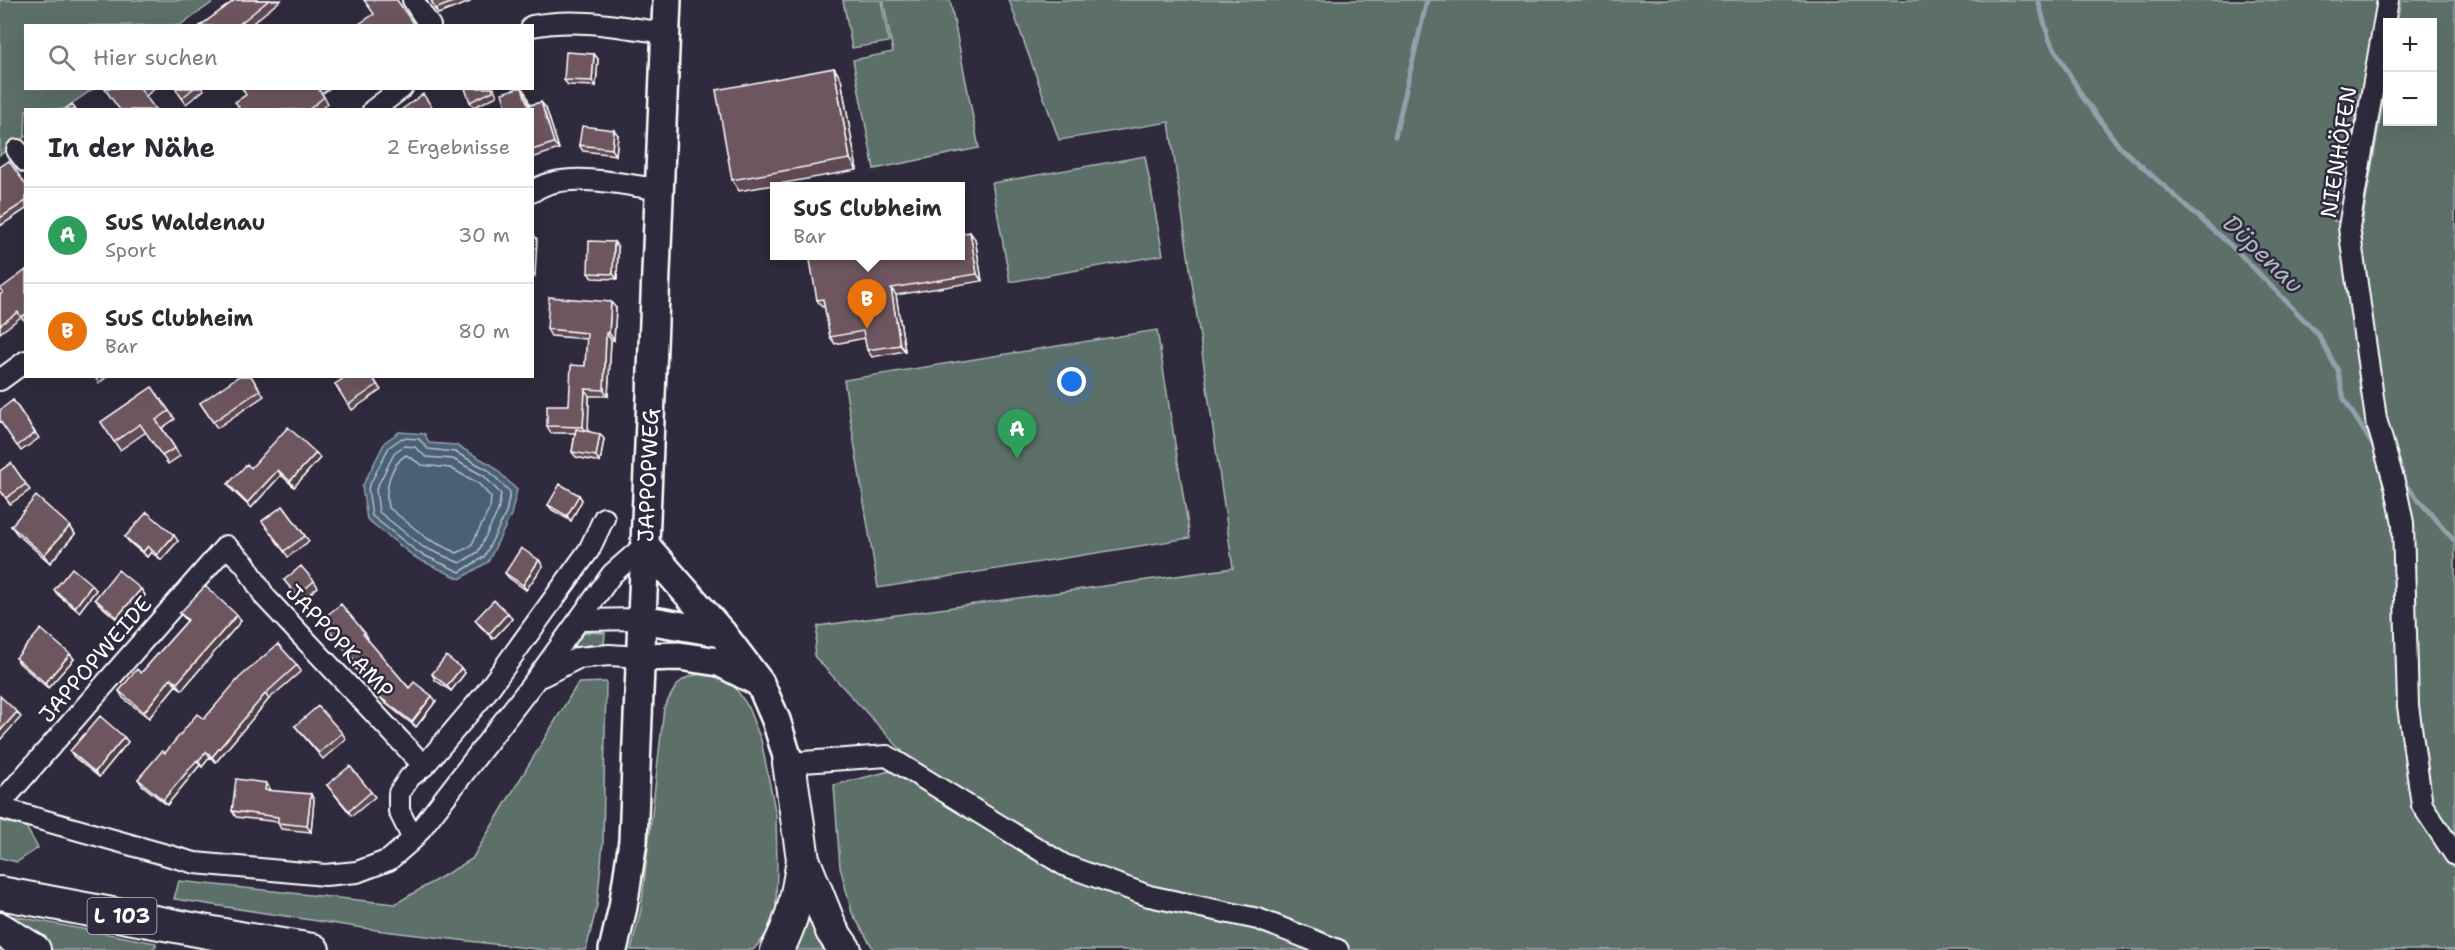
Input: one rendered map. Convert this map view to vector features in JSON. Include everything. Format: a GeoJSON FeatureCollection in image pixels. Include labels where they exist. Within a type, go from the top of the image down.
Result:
{"type":"FeatureCollection","features":[{"type":"Feature","properties":{"kind":"main road"},"geometry":{"type":"LineString","coordinates":[[789,762],[803,859],[832,931],[845,950]]}},
{"type":"Feature","properties":{"kind":"main road"},"geometry":{"type":"LineString","coordinates":[[777,950],[788,931],[798,898],[803,859]]}},
{"type":"Feature","properties":{"kind":"main road","name":"L 103"},"geometry":{"type":"LineString","coordinates":[[0,892],[313,950]]}},
{"type":"Feature","properties":{"kind":"main road"},"geometry":{"type":"LineString","coordinates":[[0,929],[34,950]]}},
{"type":"Feature","properties":{"kind":"main road"},"geometry":{"type":"LineString","coordinates":[[185,950],[244,939]]}},
{"type":"Feature","properties":{"kind":"street"},"geometry":{"type":"LineString","coordinates":[[413,0],[429,24]]}},
{"type":"Feature","properties":{"kind":"street","name":"JAPPOPWEG"},"geometry":{"type":"LineString","coordinates":[[613,950],[623,907],[633,841],[667,0]]}},
{"type":"Feature","properties":{"kind":"street","name":"NIENHÖFEN"},"geometry":{"type":"LineString","coordinates":[[2388,0],[2349,228],[2376,419],[2403,523],[2408,706],[2422,805],[2455,855]]}},
{"type":"Feature","properties":{"kind":"street"},"geometry":{"type":"LineString","coordinates":[[534,26],[552,22],[590,22],[665,33]]}},
{"type":"Feature","properties":{"kind":"street"},"geometry":{"type":"LineString","coordinates":[[376,108],[399,90]]}},
{"type":"Feature","properties":{"kind":"street"},"geometry":{"type":"LineString","coordinates":[[534,191],[561,180],[584,180],[658,189]]}},
{"type":"Feature","properties":{"kind":"street"},"geometry":{"type":"LineString","coordinates":[[0,380],[24,363]]}},
{"type":"Feature","properties":{"kind":"street","name":"JAPPOPWEG"},"geometry":{"type":"LineString","coordinates":[[413,839],[399,811],[399,793],[410,777],[424,766],[485,694],[589,550],[604,518]]}},
{"type":"Feature","properties":{"kind":"street"},"geometry":{"type":"LineString","coordinates":[[0,806],[195,863],[325,875],[357,872],[389,860],[413,839],[537,678],[612,574],[645,545],[722,633],[760,683],[776,720],[789,762],[887,756],[1064,865],[1149,896],[1258,919],[1338,950]]}},
{"type":"Feature","properties":{"kind":"street","name":"JAPPOPKAMP"},"geometry":{"type":"LineString","coordinates":[[226,546],[246,564],[265,597],[424,766]]}},
{"type":"Feature","properties":{"kind":"street","name":"JAPPOPWEIDE"},"geometry":{"type":"LineString","coordinates":[[0,806],[226,546]]}},
{"type":"Feature","properties":{"kind":"street"},"geometry":{"type":"LineString","coordinates":[[580,620],[642,619],[722,633]]}},
{"type":"Feature","properties":{"kind":"street"},"geometry":{"type":"LineString","coordinates":[[537,678],[578,658],[679,656],[719,662],[760,683]]}},
{"type":"Feature","properties":{"kind":"green space"},"geometry":{"type":"Polygon","coordinates":[[[0,0],[216,0],[181,24],[24,24],[24,90],[92,90],[65,108],[24,108],[24,138],[0,155],[0,0]]]}},
{"type":"Feature","properties":{"kind":"green space"},"geometry":{"type":"Polygon","coordinates":[[[843,0],[881,0],[889,42],[852,48],[843,0]]]}},
{"type":"Feature","properties":{"kind":"green space"},"geometry":{"type":"Polygon","coordinates":[[[883,0],[950,0],[979,148],[874,169],[853,60],[893,52],[883,0]]]}},
{"type":"Feature","properties":{"kind":"green space"},"geometry":{"type":"Polygon","coordinates":[[[1009,0],[2380,0],[2334,221],[2362,224],[2383,101],[2383,126],[2437,126],[2437,18],[2398,18],[2401,0],[2455,0],[2455,950],[874,950],[852,913],[840,867],[834,785],[890,771],[902,751],[814,656],[818,626],[1233,568],[1169,122],[1059,140],[1009,0]]]}},
{"type":"Feature","properties":{"kind":"green space"},"geometry":{"type":"Polygon","coordinates":[[[1145,156],[1163,255],[1010,282],[992,183],[1145,156]]]}},
{"type":"Feature","properties":{"kind":"green space"},"geometry":{"type":"Polygon","coordinates":[[[1157,330],[1190,538],[878,588],[844,380],[1157,330]]]}},
{"type":"Feature","properties":{"kind":"green space"},"geometry":{"type":"Polygon","coordinates":[[[587,632],[605,633],[604,645],[587,645],[562,656],[570,641],[587,632]]]}},
{"type":"Feature","properties":{"kind":"green space"},"geometry":{"type":"Polygon","coordinates":[[[710,673],[731,681],[747,705],[761,740],[776,815],[776,909],[765,936],[753,950],[631,950],[641,909],[664,708],[677,686],[686,678],[710,673]]]}},
{"type":"Feature","properties":{"kind":"green space"},"geometry":{"type":"Polygon","coordinates":[[[606,682],[603,842],[597,905],[586,950],[544,950],[383,931],[174,899],[179,881],[395,904],[472,859],[578,683],[606,682]]]}},
{"type":"Feature","properties":{"kind":"green space"},"geometry":{"type":"Polygon","coordinates":[[[0,821],[26,827],[38,848],[17,862],[0,858],[0,821]]]}},
{"type":"Feature","properties":{"kind":"green space"},"geometry":{"type":"Polygon","coordinates":[[[808,903],[831,950],[791,950],[808,903]]]}},
{"type":"Feature","properties":{"kind":"green space"},"geometry":{"type":"Polygon","coordinates":[[[8,915],[156,943],[156,946],[151,950],[49,950],[6,917],[8,915]]]}},
{"type":"Feature","properties":{"kind":"water"},"geometry":{"type":"Polygon","coordinates":[[[399,432],[425,434],[429,443],[456,445],[492,465],[517,490],[511,515],[488,562],[460,579],[416,558],[367,519],[362,487],[385,442],[399,432]]]}},
{"type":"Feature","properties":{"kind":"building"},"geometry":{"type":"Polygon","coordinates":[[[235,0],[269,0],[239,24],[203,24],[235,0]]]}},
{"type":"Feature","properties":{"kind":"building"},"geometry":{"type":"Polygon","coordinates":[[[364,0],[397,0],[414,24],[359,24],[374,14],[364,0]]]}},
{"type":"Feature","properties":{"kind":"building"},"geometry":{"type":"Polygon","coordinates":[[[431,0],[458,0],[435,9],[431,0]]]}},
{"type":"Feature","properties":{"kind":"building"},"geometry":{"type":"Polygon","coordinates":[[[566,52],[594,54],[592,81],[564,80],[566,52]]]}},
{"type":"Feature","properties":{"kind":"building"},"geometry":{"type":"Polygon","coordinates":[[[834,68],[850,159],[732,180],[716,90],[834,68]]]}},
{"type":"Feature","properties":{"kind":"building"},"geometry":{"type":"Polygon","coordinates":[[[105,90],[141,90],[154,108],[119,108],[105,90]]]}},
{"type":"Feature","properties":{"kind":"building"},"geometry":{"type":"Polygon","coordinates":[[[176,90],[192,90],[182,98],[176,90]]]}},
{"type":"Feature","properties":{"kind":"building"},"geometry":{"type":"Polygon","coordinates":[[[243,90],[319,90],[324,97],[310,108],[238,108],[235,102],[246,95],[243,90]]]}},
{"type":"Feature","properties":{"kind":"building"},"geometry":{"type":"Polygon","coordinates":[[[466,90],[493,90],[493,91],[470,102],[466,90]]]}},
{"type":"Feature","properties":{"kind":"building"},"geometry":{"type":"Polygon","coordinates":[[[523,90],[528,106],[541,102],[554,143],[534,149],[534,108],[506,108],[502,93],[523,90]]]}},
{"type":"Feature","properties":{"kind":"building"},"geometry":{"type":"Polygon","coordinates":[[[423,94],[433,108],[404,108],[423,94]]]}},
{"type":"Feature","properties":{"kind":"building"},"geometry":{"type":"Polygon","coordinates":[[[582,126],[614,130],[612,149],[579,145],[582,126]]]}},
{"type":"Feature","properties":{"kind":"building"},"geometry":{"type":"Polygon","coordinates":[[[9,161],[24,182],[24,202],[0,218],[0,167],[9,161]]]}},
{"type":"Feature","properties":{"kind":"building"},"geometry":{"type":"Polygon","coordinates":[[[970,232],[977,274],[891,288],[900,345],[867,350],[863,331],[830,337],[823,299],[817,300],[810,260],[965,260],[965,233],[970,232]]]}},
{"type":"Feature","properties":{"kind":"building"},"geometry":{"type":"Polygon","coordinates":[[[589,241],[614,242],[613,274],[588,273],[589,241]]]}},
{"type":"Feature","properties":{"kind":"building"},"geometry":{"type":"Polygon","coordinates":[[[24,271],[24,315],[21,317],[18,312],[0,325],[0,295],[3,292],[0,289],[24,271]]]}},
{"type":"Feature","properties":{"kind":"building"},"geometry":{"type":"Polygon","coordinates":[[[549,297],[611,302],[609,333],[606,333],[604,390],[585,389],[583,427],[547,426],[547,405],[569,405],[571,365],[585,366],[587,333],[547,329],[549,297]]]}},
{"type":"Feature","properties":{"kind":"building"},"geometry":{"type":"Polygon","coordinates":[[[236,378],[252,378],[260,390],[213,422],[200,403],[236,378]]]}},
{"type":"Feature","properties":{"kind":"building"},"geometry":{"type":"Polygon","coordinates":[[[344,378],[373,378],[377,385],[348,405],[335,384],[344,378]]]}},
{"type":"Feature","properties":{"kind":"building"},"geometry":{"type":"Polygon","coordinates":[[[152,387],[169,411],[156,420],[175,448],[162,456],[140,424],[114,442],[101,422],[152,387]]]}},
{"type":"Feature","properties":{"kind":"building"},"geometry":{"type":"Polygon","coordinates":[[[13,400],[35,433],[17,446],[0,421],[0,410],[13,400]]]}},
{"type":"Feature","properties":{"kind":"building"},"geometry":{"type":"Polygon","coordinates":[[[288,427],[316,453],[290,481],[278,470],[247,503],[228,484],[247,464],[251,468],[288,427]]]}},
{"type":"Feature","properties":{"kind":"building"},"geometry":{"type":"Polygon","coordinates":[[[576,429],[600,434],[596,456],[572,452],[576,429]]]}},
{"type":"Feature","properties":{"kind":"building"},"geometry":{"type":"Polygon","coordinates":[[[11,463],[26,484],[6,498],[0,490],[0,471],[11,463]]]}},
{"type":"Feature","properties":{"kind":"building"},"geometry":{"type":"Polygon","coordinates":[[[560,484],[579,495],[567,516],[548,505],[560,484]]]}},
{"type":"Feature","properties":{"kind":"building"},"geometry":{"type":"Polygon","coordinates":[[[36,496],[70,526],[44,555],[11,526],[36,496]]]}},
{"type":"Feature","properties":{"kind":"building"},"geometry":{"type":"Polygon","coordinates":[[[283,506],[305,536],[284,551],[262,521],[283,506]]]}},
{"type":"Feature","properties":{"kind":"building"},"geometry":{"type":"Polygon","coordinates":[[[147,512],[174,535],[157,555],[148,546],[143,552],[125,537],[147,512]]]}},
{"type":"Feature","properties":{"kind":"building"},"geometry":{"type":"Polygon","coordinates":[[[521,548],[539,560],[523,585],[505,573],[521,548]]]}},
{"type":"Feature","properties":{"kind":"building"},"geometry":{"type":"Polygon","coordinates":[[[301,566],[314,581],[297,596],[284,580],[301,566]]]}},
{"type":"Feature","properties":{"kind":"building"},"geometry":{"type":"Polygon","coordinates":[[[72,568],[92,585],[75,607],[54,590],[72,568]]]}},
{"type":"Feature","properties":{"kind":"building"},"geometry":{"type":"Polygon","coordinates":[[[118,570],[141,589],[117,617],[95,599],[118,570]]]}},
{"type":"Feature","properties":{"kind":"building"},"geometry":{"type":"Polygon","coordinates":[[[205,586],[237,615],[177,683],[171,678],[144,712],[119,691],[137,669],[141,673],[188,620],[180,613],[205,586]]]}},
{"type":"Feature","properties":{"kind":"building"},"geometry":{"type":"Polygon","coordinates":[[[494,600],[508,613],[489,634],[475,620],[494,600]]]}},
{"type":"Feature","properties":{"kind":"building"},"geometry":{"type":"Polygon","coordinates":[[[341,604],[409,688],[414,682],[432,696],[412,722],[381,698],[355,668],[358,665],[321,620],[341,604]]]}},
{"type":"Feature","properties":{"kind":"building"},"geometry":{"type":"Polygon","coordinates":[[[41,629],[70,654],[45,683],[16,658],[41,629]]]}},
{"type":"Feature","properties":{"kind":"building"},"geometry":{"type":"Polygon","coordinates":[[[278,644],[297,665],[265,694],[212,757],[206,752],[163,800],[138,779],[162,751],[165,753],[197,714],[204,719],[239,678],[278,644]]]}},
{"type":"Feature","properties":{"kind":"building"},"geometry":{"type":"Polygon","coordinates":[[[446,656],[461,668],[447,686],[432,674],[446,656]]]}},
{"type":"Feature","properties":{"kind":"building"},"geometry":{"type":"Polygon","coordinates":[[[0,696],[17,712],[0,731],[0,696]]]}},
{"type":"Feature","properties":{"kind":"building"},"geometry":{"type":"Polygon","coordinates":[[[318,706],[342,733],[319,753],[295,726],[318,706]]]}},
{"type":"Feature","properties":{"kind":"building"},"geometry":{"type":"Polygon","coordinates":[[[100,716],[124,737],[95,772],[70,751],[100,716]]]}},
{"type":"Feature","properties":{"kind":"building"},"geometry":{"type":"Polygon","coordinates":[[[350,766],[371,792],[349,811],[327,785],[350,766]]]}},
{"type":"Feature","properties":{"kind":"building"},"geometry":{"type":"Polygon","coordinates":[[[236,779],[266,783],[265,790],[311,794],[307,826],[278,823],[278,817],[232,811],[236,779]]]}},
{"type":"Feature","properties":{"kind":"waterway"},"geometry":{"type":"LineString","coordinates":[[1395,136],[1427,0]]}},
{"type":"Feature","properties":{"kind":"waterway","name":"Düpenau"},"geometry":{"type":"LineString","coordinates":[[2038,0],[2049,39],[2082,96],[2119,146],[2238,252],[2318,334],[2338,371],[2344,399],[2379,455]]}},
{"type":"Feature","properties":{"kind":"waterway","name":"Düpenau"},"geometry":{"type":"LineString","coordinates":[[2401,480],[2455,541]]}},
{"type":"Feature","properties":{"kind":"place","name":"SuS Clubheim"},"geometry":{"type":"Point","coordinates":[867,329]}},
{"type":"Feature","properties":{"kind":"place","name":"SuS Waldenau"},"geometry":{"type":"Point","coordinates":[1017,459]}}]}
